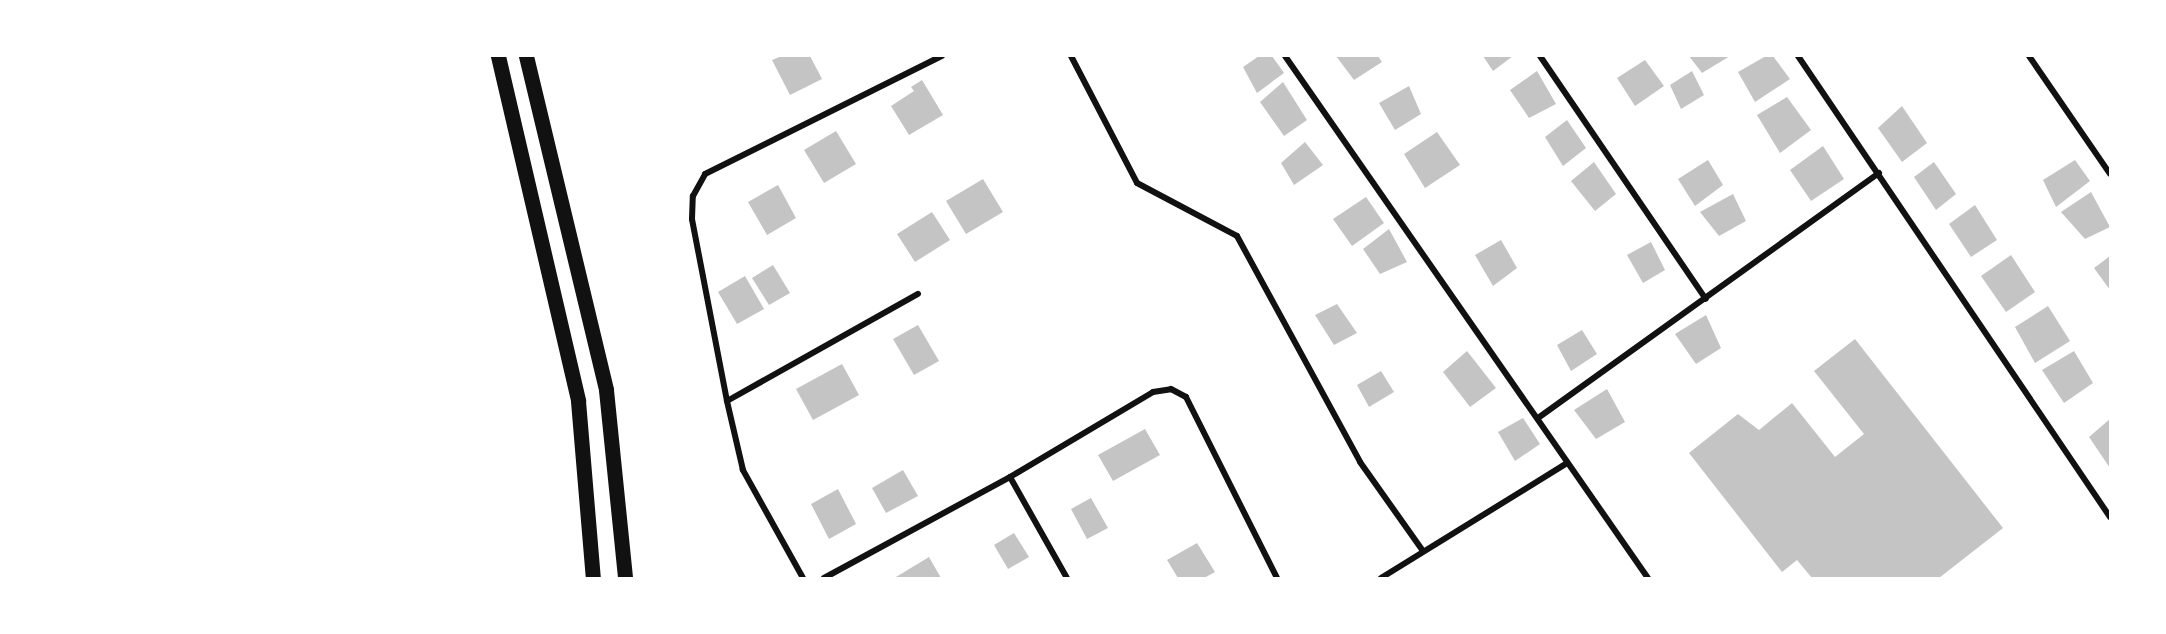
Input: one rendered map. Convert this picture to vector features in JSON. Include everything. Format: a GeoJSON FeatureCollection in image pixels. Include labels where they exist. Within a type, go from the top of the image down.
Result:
{"type":"FeatureCollection","features":[{"type":"Feature","properties":{"kind":"main road"},"geometry":{"type":"LineString","coordinates":[[498,56],[578,401],[593,578]]}},
{"type":"Feature","properties":{"kind":"main road"},"geometry":{"type":"LineString","coordinates":[[526,56],[606,390],[625,577]]}},
{"type":"Feature","properties":{"kind":"street"},"geometry":{"type":"LineString","coordinates":[[803,579],[743,470],[727,401],[693,219],[693,196],[705,174],[942,56]]}},
{"type":"Feature","properties":{"kind":"street"},"geometry":{"type":"LineString","coordinates":[[1071,56],[1137,183],[1237,236],[1360,462],[1423,551]]}},
{"type":"Feature","properties":{"kind":"street"},"geometry":{"type":"LineString","coordinates":[[1285,56],[1648,579]]}},
{"type":"Feature","properties":{"kind":"street"},"geometry":{"type":"LineString","coordinates":[[1540,56],[1706,299]]}},
{"type":"Feature","properties":{"kind":"street"},"geometry":{"type":"LineString","coordinates":[[1798,56],[1880,173],[2110,517]]}},
{"type":"Feature","properties":{"kind":"street"},"geometry":{"type":"LineString","coordinates":[[2029,56],[2110,174]]}},
{"type":"Feature","properties":{"kind":"street"},"geometry":{"type":"LineString","coordinates":[[1538,418],[1880,173]]}},
{"type":"Feature","properties":{"kind":"street"},"geometry":{"type":"LineString","coordinates":[[727,401],[918,294]]}},
{"type":"Feature","properties":{"kind":"street"},"geometry":{"type":"LineString","coordinates":[[824,579],[1010,477],[1153,392],[1162,389],[1180,391],[1186,397],[1277,579]]}},
{"type":"Feature","properties":{"kind":"street"},"geometry":{"type":"LineString","coordinates":[[1381,579],[1568,463]]}},
{"type":"Feature","properties":{"kind":"street"},"geometry":{"type":"LineString","coordinates":[[1010,477],[1066,579]]}},
{"type":"Feature","properties":{"kind":"building"},"geometry":{"type":"Polygon","coordinates":[[[782,56],[810,56],[822,79],[790,95],[772,60],[782,56]]]}},
{"type":"Feature","properties":{"kind":"building"},"geometry":{"type":"Polygon","coordinates":[[[1259,56],[1272,56],[1284,73],[1257,93],[1243,67],[1259,56]]]}},
{"type":"Feature","properties":{"kind":"building"},"geometry":{"type":"Polygon","coordinates":[[[1336,56],[1378,56],[1382,62],[1354,80],[1336,56]]]}},
{"type":"Feature","properties":{"kind":"building"},"geometry":{"type":"Polygon","coordinates":[[[1483,56],[1513,56],[1493,71],[1483,56]]]}},
{"type":"Feature","properties":{"kind":"building"},"geometry":{"type":"Polygon","coordinates":[[[1689,56],[1730,56],[1702,73],[1689,56]]]}},
{"type":"Feature","properties":{"kind":"building"},"geometry":{"type":"Polygon","coordinates":[[[1766,56],[1773,56],[1790,79],[1755,102],[1738,72],[1766,56]]]}},
{"type":"Feature","properties":{"kind":"building"},"geometry":{"type":"Polygon","coordinates":[[[1645,60],[1664,86],[1635,106],[1617,78],[1645,60]]]}},
{"type":"Feature","properties":{"kind":"building"},"geometry":{"type":"Polygon","coordinates":[[[1537,71],[1556,104],[1529,118],[1510,90],[1537,71]]]}},
{"type":"Feature","properties":{"kind":"building"},"geometry":{"type":"Polygon","coordinates":[[[1692,71],[1704,95],[1681,109],[1670,85],[1692,71]]]}},
{"type":"Feature","properties":{"kind":"building"},"geometry":{"type":"Polygon","coordinates":[[[922,80],[943,115],[909,135],[891,106],[914,91],[911,87],[922,80]]]}},
{"type":"Feature","properties":{"kind":"building"},"geometry":{"type":"Polygon","coordinates":[[[1283,82],[1307,120],[1284,136],[1260,102],[1283,82]]]}},
{"type":"Feature","properties":{"kind":"building"},"geometry":{"type":"Polygon","coordinates":[[[1409,86],[1421,114],[1395,130],[1379,103],[1409,86]]]}},
{"type":"Feature","properties":{"kind":"building"},"geometry":{"type":"Polygon","coordinates":[[[1787,97],[1811,130],[1780,153],[1757,115],[1787,97]]]}},
{"type":"Feature","properties":{"kind":"building"},"geometry":{"type":"Polygon","coordinates":[[[1902,106],[1927,143],[1902,162],[1878,128],[1902,106]]]}},
{"type":"Feature","properties":{"kind":"building"},"geometry":{"type":"Polygon","coordinates":[[[1567,120],[1586,148],[1563,166],[1545,137],[1567,120]]]}},
{"type":"Feature","properties":{"kind":"building"},"geometry":{"type":"Polygon","coordinates":[[[836,131],[856,164],[824,183],[804,150],[836,131]]]}},
{"type":"Feature","properties":{"kind":"building"},"geometry":{"type":"Polygon","coordinates":[[[1437,132],[1460,165],[1425,188],[1404,154],[1437,132]]]}},
{"type":"Feature","properties":{"kind":"building"},"geometry":{"type":"Polygon","coordinates":[[[1305,142],[1323,165],[1294,185],[1281,163],[1305,142]]]}},
{"type":"Feature","properties":{"kind":"building"},"geometry":{"type":"Polygon","coordinates":[[[1823,146],[1844,179],[1811,201],[1790,170],[1823,146]]]}},
{"type":"Feature","properties":{"kind":"building"},"geometry":{"type":"Polygon","coordinates":[[[1708,160],[1723,185],[1695,206],[1678,179],[1708,160]]]}},
{"type":"Feature","properties":{"kind":"building"},"geometry":{"type":"Polygon","coordinates":[[[2075,160],[2090,181],[2056,207],[2043,180],[2075,160]]]}},
{"type":"Feature","properties":{"kind":"building"},"geometry":{"type":"Polygon","coordinates":[[[1594,162],[1616,194],[1595,211],[1571,181],[1594,162]]]}},
{"type":"Feature","properties":{"kind":"building"},"geometry":{"type":"Polygon","coordinates":[[[1934,162],[1956,194],[1936,210],[1914,177],[1934,162]]]}},
{"type":"Feature","properties":{"kind":"building"},"geometry":{"type":"Polygon","coordinates":[[[983,179],[1003,212],[966,234],[946,201],[983,179]]]}},
{"type":"Feature","properties":{"kind":"building"},"geometry":{"type":"Polygon","coordinates":[[[778,185],[796,218],[767,235],[748,202],[778,185]]]}},
{"type":"Feature","properties":{"kind":"building"},"geometry":{"type":"Polygon","coordinates":[[[2091,192],[2110,227],[2085,239],[2061,212],[2091,192]]]}},
{"type":"Feature","properties":{"kind":"building"},"geometry":{"type":"Polygon","coordinates":[[[1733,194],[1746,221],[1719,236],[1700,212],[1733,194]]]}},
{"type":"Feature","properties":{"kind":"building"},"geometry":{"type":"Polygon","coordinates":[[[1366,197],[1384,223],[1352,246],[1333,219],[1366,197]]]}},
{"type":"Feature","properties":{"kind":"building"},"geometry":{"type":"Polygon","coordinates":[[[1975,205],[1997,240],[1971,257],[1949,224],[1975,205]]]}},
{"type":"Feature","properties":{"kind":"building"},"geometry":{"type":"Polygon","coordinates":[[[932,212],[950,240],[915,262],[897,234],[932,212]]]}},
{"type":"Feature","properties":{"kind":"building"},"geometry":{"type":"Polygon","coordinates":[[[1389,229],[1407,262],[1380,274],[1363,249],[1389,229]]]}},
{"type":"Feature","properties":{"kind":"building"},"geometry":{"type":"Polygon","coordinates":[[[1501,240],[1517,268],[1493,286],[1475,255],[1501,240]]]}},
{"type":"Feature","properties":{"kind":"building"},"geometry":{"type":"Polygon","coordinates":[[[1651,242],[1665,270],[1643,283],[1627,255],[1651,242]]]}},
{"type":"Feature","properties":{"kind":"building"},"geometry":{"type":"Polygon","coordinates":[[[2011,255],[2035,292],[2006,312],[1981,276],[2011,255]]]}},
{"type":"Feature","properties":{"kind":"building"},"geometry":{"type":"Polygon","coordinates":[[[2110,256],[2110,290],[2094,268],[2110,256]]]}},
{"type":"Feature","properties":{"kind":"building"},"geometry":{"type":"Polygon","coordinates":[[[773,265],[790,293],[769,305],[752,278],[773,265]]]}},
{"type":"Feature","properties":{"kind":"building"},"geometry":{"type":"Polygon","coordinates":[[[745,276],[764,309],[737,324],[718,292],[745,276]]]}},
{"type":"Feature","properties":{"kind":"building"},"geometry":{"type":"Polygon","coordinates":[[[1337,304],[1357,333],[1334,345],[1315,315],[1337,304]]]}},
{"type":"Feature","properties":{"kind":"building"},"geometry":{"type":"Polygon","coordinates":[[[2048,306],[2070,341],[2035,363],[2015,327],[2048,306]]]}},
{"type":"Feature","properties":{"kind":"building"},"geometry":{"type":"Polygon","coordinates":[[[1706,315],[1721,348],[1696,364],[1675,334],[1706,315]]]}},
{"type":"Feature","properties":{"kind":"building"},"geometry":{"type":"Polygon","coordinates":[[[918,325],[939,361],[914,375],[893,339],[918,325]]]}},
{"type":"Feature","properties":{"kind":"building"},"geometry":{"type":"Polygon","coordinates":[[[1582,330],[1597,354],[1571,371],[1557,345],[1582,330]]]}},
{"type":"Feature","properties":{"kind":"building"},"geometry":{"type":"Polygon","coordinates":[[[1855,339],[2003,528],[1939,578],[1812,578],[1797,560],[1782,572],[1689,453],[1738,414],[1759,430],[1792,403],[1835,457],[1864,434],[1814,371],[1855,339]]]}},
{"type":"Feature","properties":{"kind":"building"},"geometry":{"type":"Polygon","coordinates":[[[1467,351],[1496,388],[1470,407],[1443,372],[1467,351]]]}},
{"type":"Feature","properties":{"kind":"building"},"geometry":{"type":"Polygon","coordinates":[[[2074,351],[2093,383],[2064,403],[2042,370],[2074,351]]]}},
{"type":"Feature","properties":{"kind":"building"},"geometry":{"type":"Polygon","coordinates":[[[842,364],[859,395],[813,420],[796,389],[842,364]]]}},
{"type":"Feature","properties":{"kind":"building"},"geometry":{"type":"Polygon","coordinates":[[[1381,371],[1394,392],[1369,407],[1357,385],[1381,371]]]}},
{"type":"Feature","properties":{"kind":"building"},"geometry":{"type":"Polygon","coordinates":[[[1607,389],[1625,422],[1596,439],[1574,410],[1607,389]]]}},
{"type":"Feature","properties":{"kind":"building"},"geometry":{"type":"Polygon","coordinates":[[[1523,418],[1540,444],[1515,461],[1498,432],[1523,418]]]}},
{"type":"Feature","properties":{"kind":"building"},"geometry":{"type":"Polygon","coordinates":[[[2110,419],[2110,468],[2089,437],[2110,419]]]}},
{"type":"Feature","properties":{"kind":"building"},"geometry":{"type":"Polygon","coordinates":[[[1145,429],[1160,455],[1113,481],[1098,455],[1145,429]]]}},
{"type":"Feature","properties":{"kind":"building"},"geometry":{"type":"Polygon","coordinates":[[[903,470],[918,496],[886,513],[872,488],[903,470]]]}},
{"type":"Feature","properties":{"kind":"building"},"geometry":{"type":"Polygon","coordinates":[[[838,489],[856,524],[829,539],[811,504],[838,489]]]}},
{"type":"Feature","properties":{"kind":"building"},"geometry":{"type":"Polygon","coordinates":[[[1091,498],[1108,528],[1087,539],[1071,509],[1091,498]]]}},
{"type":"Feature","properties":{"kind":"building"},"geometry":{"type":"Polygon","coordinates":[[[1014,533],[1029,557],[1008,569],[994,545],[1014,533]]]}},
{"type":"Feature","properties":{"kind":"building"},"geometry":{"type":"Polygon","coordinates":[[[1197,543],[1215,572],[1204,578],[1178,578],[1167,560],[1197,543]]]}},
{"type":"Feature","properties":{"kind":"building"},"geometry":{"type":"Polygon","coordinates":[[[929,557],[941,578],[896,577],[929,557]]]}}]}
